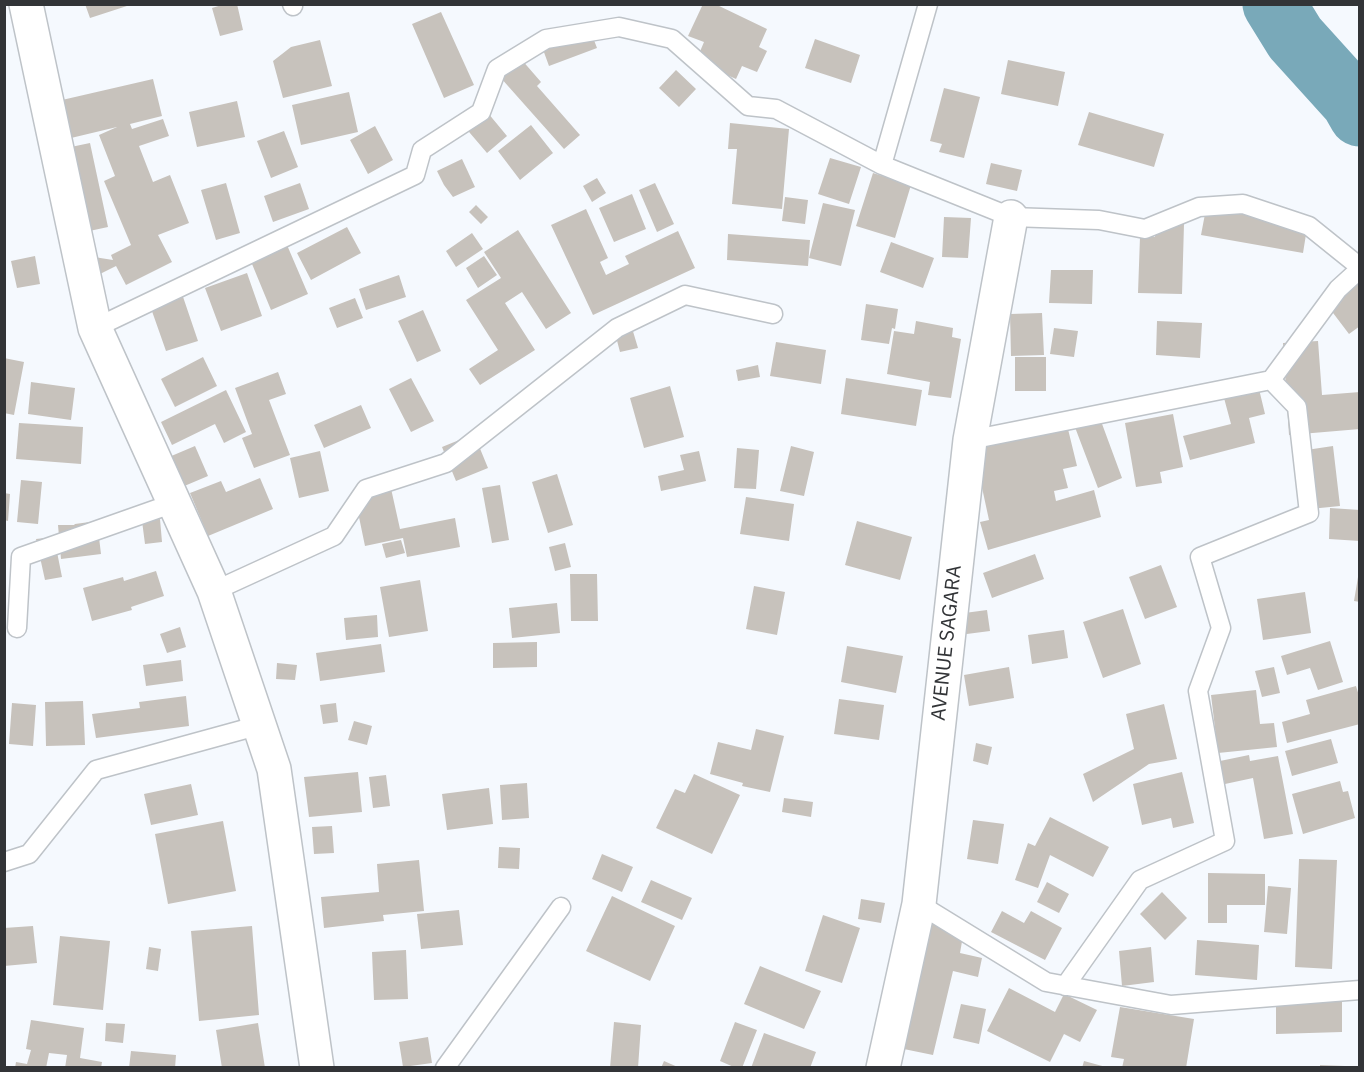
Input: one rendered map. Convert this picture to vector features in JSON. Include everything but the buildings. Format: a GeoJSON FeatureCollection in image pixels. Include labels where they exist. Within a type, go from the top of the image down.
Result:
{"type":"FeatureCollection","features":[{"type":"Feature","properties":{"kind":"street"},"geometry":{"type":"LineString","coordinates":[[26,4],[95,328],[214,591],[274,769],[317,1068]]}},
{"type":"Feature","properties":{"kind":"street","name":"AVENUE SAGARA"},"geometry":{"type":"LineString","coordinates":[[883,1068],[918,904],[970,440],[1011,217]]}},
{"type":"Feature","properties":{"kind":"lane"},"geometry":{"type":"LineString","coordinates":[[882,165],[928,4]]}},
{"type":"Feature","properties":{"kind":"lane"},"geometry":{"type":"LineString","coordinates":[[95,328],[415,176],[422,150],[481,112],[497,69],[546,39],[619,27],[672,39],[748,106],[776,109],[882,165],[1011,217],[1100,220],[1145,229],[1199,207],[1243,204],[1309,226],[1359,268],[1338,289],[1271,380],[970,440]]}},
{"type":"Feature","properties":{"kind":"lane"},"geometry":{"type":"LineString","coordinates":[[214,591],[334,536],[366,489],[446,463],[617,328],[627,323],[685,295],[773,314]]}},
{"type":"Feature","properties":{"kind":"lane"},"geometry":{"type":"LineString","coordinates":[[1065,986],[1140,880],[1225,841],[1198,691],[1221,628],[1200,557],[1309,513],[1297,407],[1271,380]]}},
{"type":"Feature","properties":{"kind":"lane"},"geometry":{"type":"LineString","coordinates":[[17,628],[21,556],[174,503]]}},
{"type":"Feature","properties":{"kind":"lane"},"geometry":{"type":"LineString","coordinates":[[4,862],[29,854],[96,770],[260,725]]}},
{"type":"Feature","properties":{"kind":"lane"},"geometry":{"type":"LineString","coordinates":[[918,904],[1046,982],[1065,986],[1171,1005],[1359,990]]}},
{"type":"Feature","properties":{"kind":"lane"},"geometry":{"type":"LineString","coordinates":[[445,1068],[561,907]]}},
{"type":"Feature","properties":{"kind":"waterway"},"geometry":{"type":"LineString","coordinates":[[1274,4],[1295,38],[1352,101],[1360,115]]}}]}
